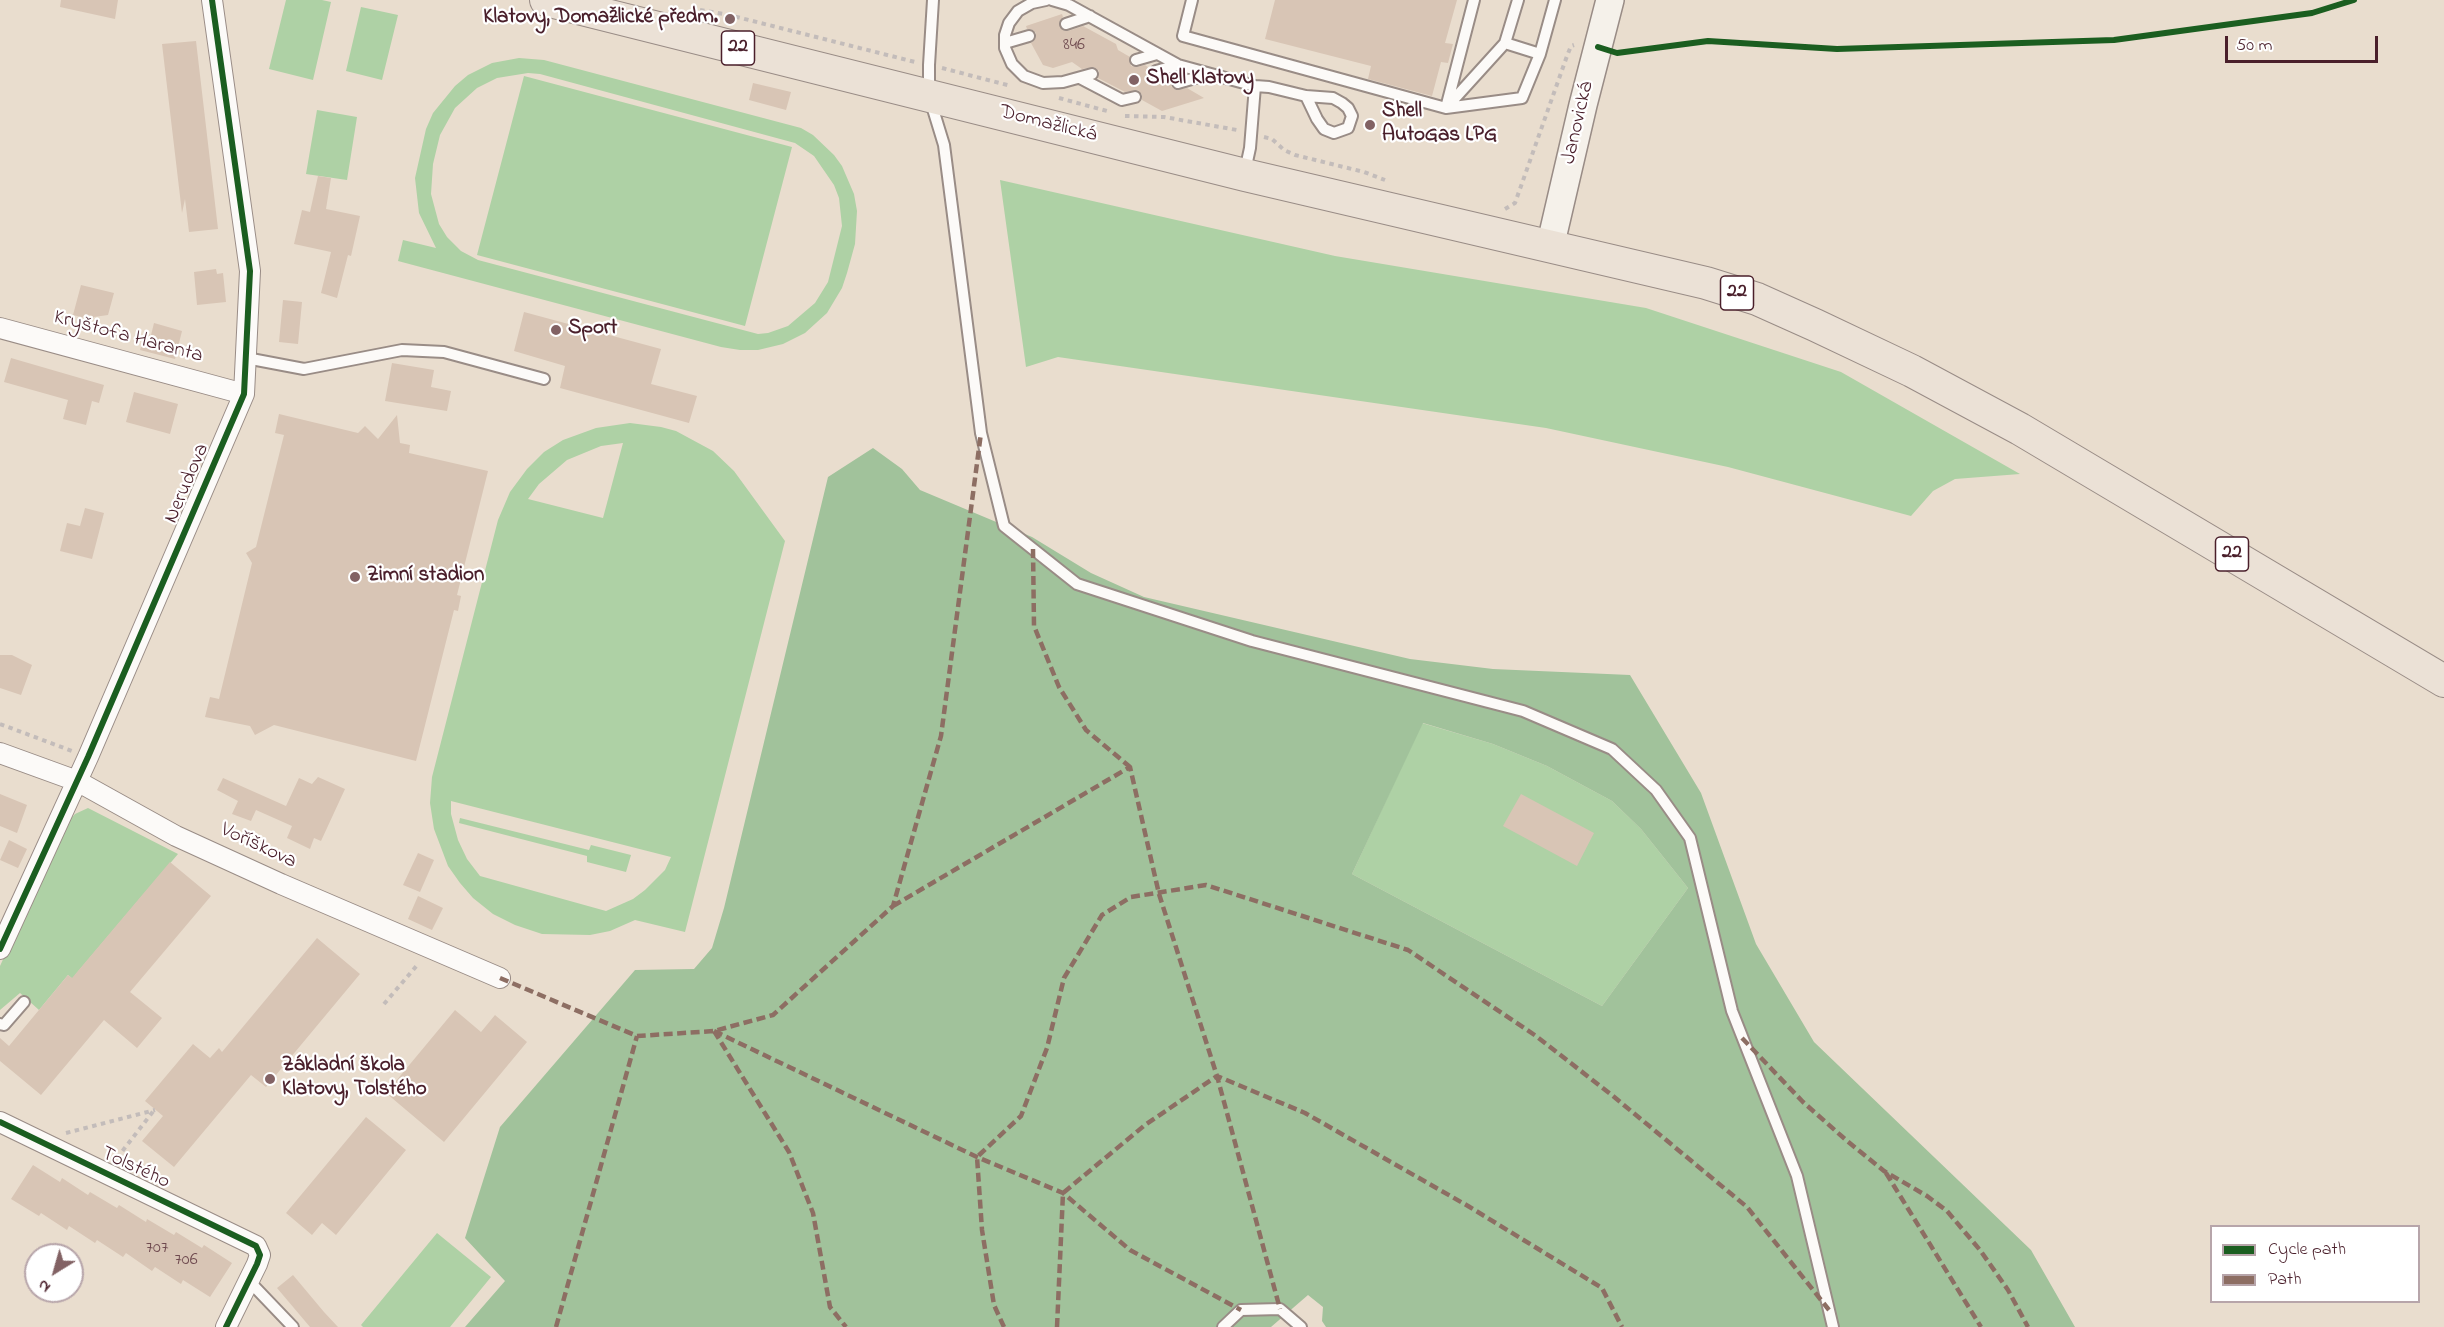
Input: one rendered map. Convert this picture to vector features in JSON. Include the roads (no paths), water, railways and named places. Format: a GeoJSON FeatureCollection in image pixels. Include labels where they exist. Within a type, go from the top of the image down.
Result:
{"type":"FeatureCollection","features":[{"type":"Feature","properties":{"kind":"main road","name":"Domažlická"},"geometry":{"type":"LineString","coordinates":[[546,0],[1245,175],[1550,247]]}},
{"type":"Feature","properties":{"kind":"main road","name":"Janovická"},"geometry":{"type":"LineString","coordinates":[[1550,247],[1610,0]]}},
{"type":"Feature","properties":{"kind":"main road","name":"22"},"geometry":{"type":"LineString","coordinates":[[1550,247],[1706,283],[1757,300],[1912,371],[2050,446],[2444,681]]}},
{"type":"Feature","properties":{"kind":"street","name":"Nerudova"},"geometry":{"type":"LineString","coordinates":[[0,949],[88,757],[244,394],[250,271],[212,0]]}},
{"type":"Feature","properties":{"kind":"street","name":"Kryštofa Haranta"},"geometry":{"type":"LineString","coordinates":[[0,328],[244,394]]}},
{"type":"Feature","properties":{"kind":"street","name":"Voříškova"},"geometry":{"type":"LineString","coordinates":[[0,753],[77,781],[187,841],[500,978]]}},
{"type":"Feature","properties":{"kind":"street","name":"Tolstého"},"geometry":{"type":"LineString","coordinates":[[0,1122],[256,1246],[260,1255],[249,1281]]}},
{"type":"Feature","properties":{"kind":"street"},"geometry":{"type":"LineString","coordinates":[[226,1327],[249,1281]]}},
{"type":"Feature","properties":{"kind":"lane"},"geometry":{"type":"LineString","coordinates":[[933,0],[929,96],[944,145],[981,433],[1004,526],[1077,584],[1252,641],[1523,711],[1612,749],[1656,790],[1690,838],[1732,1011],[1797,1176],[1833,1327]]}},
{"type":"Feature","properties":{"kind":"lane"},"geometry":{"type":"LineString","coordinates":[[1047,0],[1032,3],[1018,11],[1009,23],[1005,43],[1011,64],[1033,80],[1043,83],[1092,74]]}},
{"type":"Feature","properties":{"kind":"lane"},"geometry":{"type":"LineString","coordinates":[[1052,0],[1069,5],[1178,64],[1255,86],[1306,96]]}},
{"type":"Feature","properties":{"kind":"lane"},"geometry":{"type":"LineString","coordinates":[[1192,0],[1184,36],[1446,108],[1522,98],[1540,54],[1555,0]]}},
{"type":"Feature","properties":{"kind":"lane"},"geometry":{"type":"LineString","coordinates":[[1446,108],[1474,0]]}},
{"type":"Feature","properties":{"kind":"lane"},"geometry":{"type":"LineString","coordinates":[[1446,108],[1505,43],[1518,0]]}},
{"type":"Feature","properties":{"kind":"lane"},"geometry":{"type":"LineString","coordinates":[[1066,24],[1090,16]]}},
{"type":"Feature","properties":{"kind":"lane"},"geometry":{"type":"LineString","coordinates":[[1005,43],[1029,36]]}},
{"type":"Feature","properties":{"kind":"lane"},"geometry":{"type":"LineString","coordinates":[[1505,43],[1540,54]]}},
{"type":"Feature","properties":{"kind":"lane"},"geometry":{"type":"LineString","coordinates":[[1137,60],[1156,54]]}},
{"type":"Feature","properties":{"kind":"lane"},"geometry":{"type":"LineString","coordinates":[[1156,71],[1178,64]]}},
{"type":"Feature","properties":{"kind":"lane"},"geometry":{"type":"LineString","coordinates":[[1178,83],[1209,74]]}},
{"type":"Feature","properties":{"kind":"lane"},"geometry":{"type":"LineString","coordinates":[[1080,78],[1122,100],[1135,97]]}},
{"type":"Feature","properties":{"kind":"lane"},"geometry":{"type":"LineString","coordinates":[[1100,89],[1112,85]]}},
{"type":"Feature","properties":{"kind":"lane"},"geometry":{"type":"LineString","coordinates":[[1245,175],[1252,134],[1255,86]]}},
{"type":"Feature","properties":{"kind":"lane"},"geometry":{"type":"LineString","coordinates":[[246,358],[304,369],[402,350],[444,352],[544,379]]}},
{"type":"Feature","properties":{"kind":"lane"},"geometry":{"type":"LineString","coordinates":[[0,1024],[4,1025],[24,1002]]}},
{"type":"Feature","properties":{"kind":"lane"},"geometry":{"type":"LineString","coordinates":[[249,1281],[293,1327]]}},
{"type":"Feature","properties":{"kind":"lane"},"geometry":{"type":"LineString","coordinates":[[1223,1327],[1241,1310],[1280,1309],[1301,1327]]}},
{"type":"Feature","properties":{"kind":"place","name":"Klatovy, Domažlické předm."},"geometry":{"type":"Point","coordinates":[730,19]}},
{"type":"Feature","properties":{"kind":"place","name":"Shell Klatovy"},"geometry":{"type":"Point","coordinates":[1134,80]}},
{"type":"Feature","properties":{"kind":"place","name":"Shell AutoGas LPG"},"geometry":{"type":"Point","coordinates":[1370,125]}},
{"type":"Feature","properties":{"kind":"place","name":"Sport"},"geometry":{"type":"Point","coordinates":[556,330]}},
{"type":"Feature","properties":{"kind":"place","name":"Zimní stadion"},"geometry":{"type":"Point","coordinates":[355,577]}},
{"type":"Feature","properties":{"kind":"place","name":"Základní škola Klatovy, Tolstého"},"geometry":{"type":"Point","coordinates":[270,1079]}}]}
